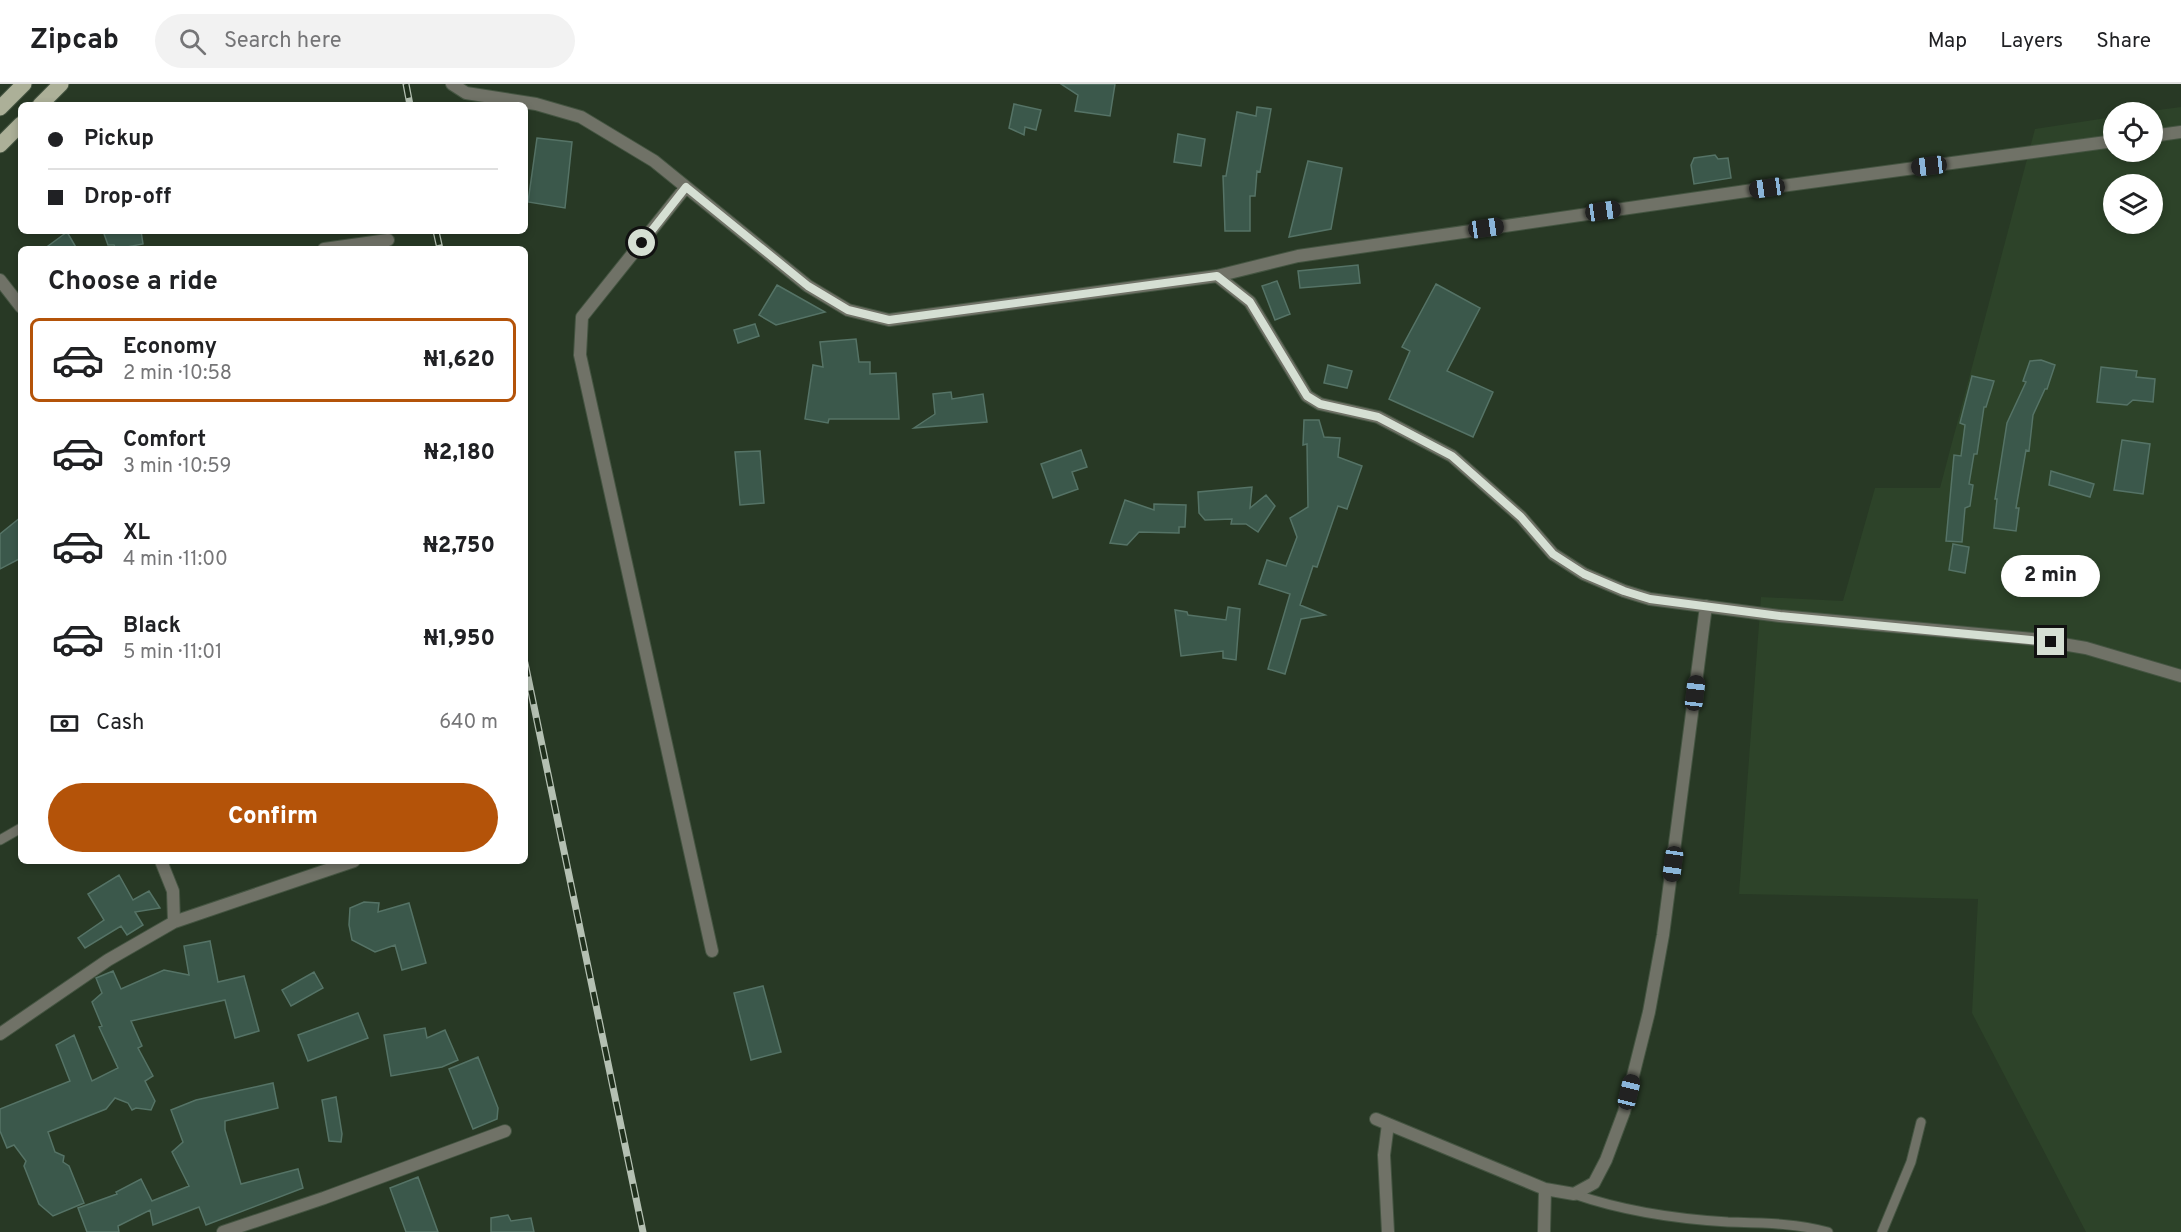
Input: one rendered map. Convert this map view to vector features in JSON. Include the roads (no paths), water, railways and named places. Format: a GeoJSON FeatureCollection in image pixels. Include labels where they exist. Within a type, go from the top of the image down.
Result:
{"type":"FeatureCollection","features":[{"type":"Feature","properties":{"kind":"main road"},"geometry":{"type":"LineString","coordinates":[[0,108],[24,84]]}},
{"type":"Feature","properties":{"kind":"main road"},"geometry":{"type":"LineString","coordinates":[[43,102],[61,84]]}},
{"type":"Feature","properties":{"kind":"main road"},"geometry":{"type":"LineString","coordinates":[[0,146],[18,127]]}},
{"type":"Feature","properties":{"kind":"street"},"geometry":{"type":"LineString","coordinates":[[452,84],[466,93],[523,102]]}},
{"type":"Feature","properties":{"kind":"street"},"geometry":{"type":"LineString","coordinates":[[528,103],[581,117],[654,161],[808,286],[848,310],[889,320],[1217,276],[1298,256],[1779,186],[2103,142]]}},
{"type":"Feature","properties":{"kind":"street"},"geometry":{"type":"LineString","coordinates":[[2163,134],[2181,132]]}},
{"type":"Feature","properties":{"kind":"street"},"geometry":{"type":"LineString","coordinates":[[686,187],[582,317],[580,355],[712,951]]}},
{"type":"Feature","properties":{"kind":"street"},"geometry":{"type":"LineString","coordinates":[[345,246],[388,240]]}},
{"type":"Feature","properties":{"kind":"street"},"geometry":{"type":"LineString","coordinates":[[1217,276],[1250,302],[1307,396],[1320,404],[1378,417],[1452,456],[1521,517],[1553,554],[1584,574],[1624,591],[1650,599],[1918,631],[2033,639],[2086,648],[2181,676]]}},
{"type":"Feature","properties":{"kind":"street"},"geometry":{"type":"LineString","coordinates":[[0,280],[18,303]]}},
{"type":"Feature","properties":{"kind":"street"},"geometry":{"type":"LineString","coordinates":[[1376,1119],[1545,1189],[1574,1194],[1594,1183],[1606,1160],[1624,1112],[1649,1012],[1673,864],[1706,606]]}},
{"type":"Feature","properties":{"kind":"street"},"geometry":{"type":"LineString","coordinates":[[162,864],[172,891],[174,922]]}},
{"type":"Feature","properties":{"kind":"street"},"geometry":{"type":"LineString","coordinates":[[0,1034],[108,960],[174,922],[345,864]]}},
{"type":"Feature","properties":{"kind":"street"},"geometry":{"type":"LineString","coordinates":[[1388,1124],[1384,1155],[1388,1232]]}},
{"type":"Feature","properties":{"kind":"street"},"geometry":{"type":"LineString","coordinates":[[223,1232],[324,1198],[505,1131]]}},
{"type":"Feature","properties":{"kind":"street"},"geometry":{"type":"LineString","coordinates":[[1544,1232],[1545,1189]]}},
{"type":"Feature","properties":{"kind":"lane"},"geometry":{"type":"LineString","coordinates":[[0,840],[18,830]]}},
{"type":"Feature","properties":{"kind":"lane"},"geometry":{"type":"LineString","coordinates":[[1882,1232],[1911,1162],[1921,1122]]}},
{"type":"Feature","properties":{"kind":"lane"},"geometry":{"type":"LineString","coordinates":[[1574,1194],[1629,1209],[1726,1222],[1788,1224],[1828,1232]]}},
{"type":"Feature","properties":{"kind":"railway"},"geometry":{"type":"LineString","coordinates":[[406,84],[409,102]]}},
{"type":"Feature","properties":{"kind":"railway"},"geometry":{"type":"LineString","coordinates":[[437,234],[439,246]]}},
{"type":"Feature","properties":{"kind":"railway"},"geometry":{"type":"LineString","coordinates":[[528,677],[643,1232]]}}]}
